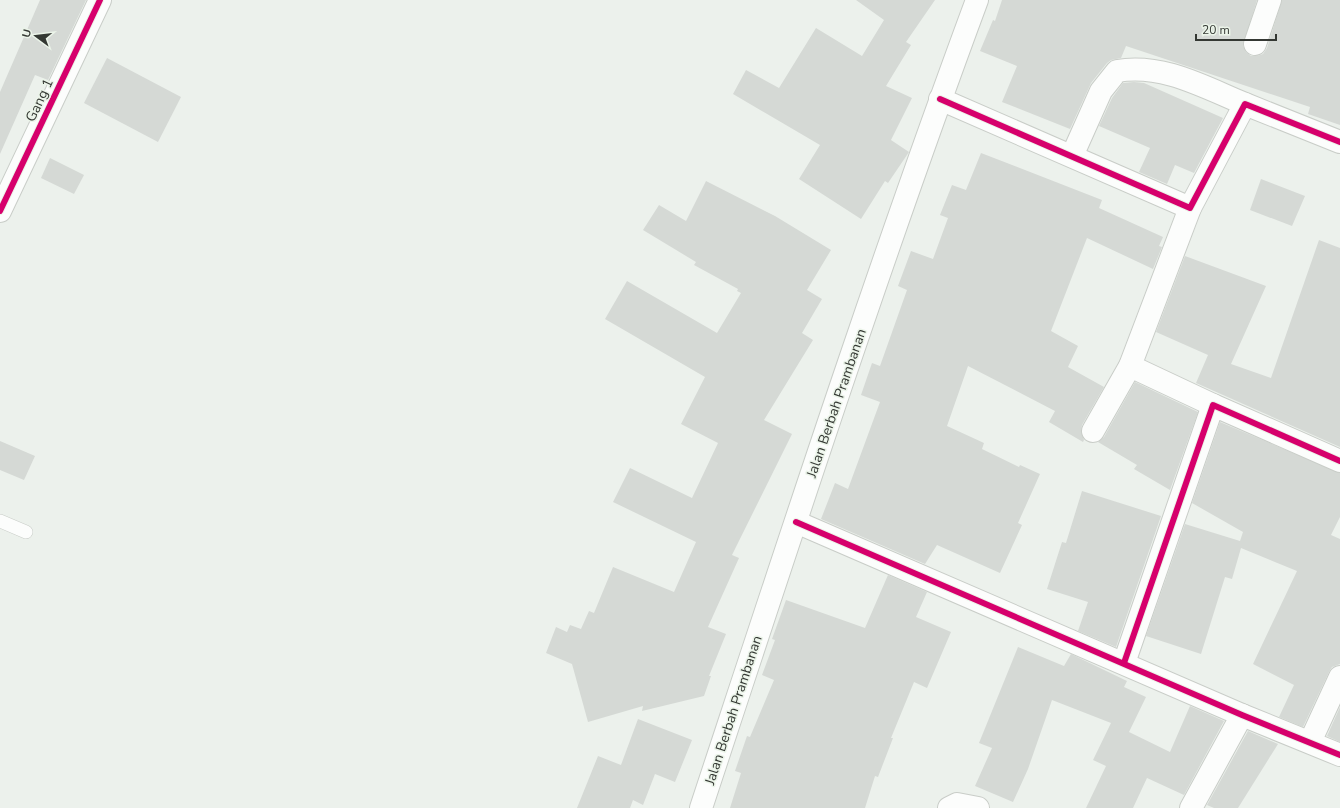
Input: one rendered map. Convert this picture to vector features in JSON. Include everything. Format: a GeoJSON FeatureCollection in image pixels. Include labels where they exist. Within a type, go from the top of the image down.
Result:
{"type":"FeatureCollection","features":[{"type":"Feature","properties":{"kind":"street","name":"Gang 1"},"geometry":{"type":"LineString","coordinates":[[0,211],[100,0]]}},
{"type":"Feature","properties":{"kind":"street","name":"Jalan Berbah Prambanan"},"geometry":{"type":"LineString","coordinates":[[701,808],[796,522],[940,99],[976,0]]}},
{"type":"Feature","properties":{"kind":"street"},"geometry":{"type":"LineString","coordinates":[[1255,44],[1270,0]]}},
{"type":"Feature","properties":{"kind":"street"},"geometry":{"type":"LineString","coordinates":[[1072,156],[1101,91],[1117,71],[1129,69],[1155,70],[1172,75],[1340,142]]}},
{"type":"Feature","properties":{"kind":"street"},"geometry":{"type":"LineString","coordinates":[[940,99],[1190,208]]}},
{"type":"Feature","properties":{"kind":"street"},"geometry":{"type":"LineString","coordinates":[[1093,431],[1130,366],[1190,208],[1245,104]]}},
{"type":"Feature","properties":{"kind":"street"},"geometry":{"type":"LineString","coordinates":[[1130,366],[1213,405],[1340,461]]}},
{"type":"Feature","properties":{"kind":"street"},"geometry":{"type":"LineString","coordinates":[[1124,664],[1213,405]]}},
{"type":"Feature","properties":{"kind":"street"},"geometry":{"type":"LineString","coordinates":[[796,522],[1242,715],[1340,755]]}},
{"type":"Feature","properties":{"kind":"street"},"geometry":{"type":"LineString","coordinates":[[1310,742],[1340,677]]}},
{"type":"Feature","properties":{"kind":"street"},"geometry":{"type":"LineString","coordinates":[[1191,808],[1242,715]]}},
{"type":"Feature","properties":{"kind":"street"},"geometry":{"type":"LineString","coordinates":[[949,808],[957,804],[978,808]]}},
{"type":"Feature","properties":{"kind":"lane"},"geometry":{"type":"LineString","coordinates":[[0,521],[26,532]]}},
{"type":"Feature","properties":{"kind":"building"},"geometry":{"type":"Polygon","coordinates":[[[40,0],[86,0],[48,80],[35,75],[0,154],[0,92],[40,0]]]}},
{"type":"Feature","properties":{"kind":"building"},"geometry":{"type":"Polygon","coordinates":[[[856,0],[935,0],[906,42],[911,45],[886,86],[912,98],[891,140],[909,152],[888,183],[885,181],[861,219],[799,179],[820,145],[733,94],[746,70],[779,88],[816,28],[862,56],[884,20],[856,0]]]}},
{"type":"Feature","properties":{"kind":"building"},"geometry":{"type":"Polygon","coordinates":[[[1002,0],[1257,0],[1243,46],[1246,52],[1251,56],[1257,56],[1263,54],[1267,48],[1282,0],[1340,0],[1340,125],[1308,114],[1310,107],[1126,46],[1121,58],[1111,60],[1107,63],[1091,83],[1070,129],[1002,102],[1017,66],[980,51],[993,20],[995,21],[1002,0]]]}},
{"type":"Feature","properties":{"kind":"building"},"geometry":{"type":"Polygon","coordinates":[[[107,58],[181,97],[158,142],[84,103],[107,58]]]}},
{"type":"Feature","properties":{"kind":"building"},"geometry":{"type":"Polygon","coordinates":[[[1123,83],[1144,83],[1223,118],[1194,173],[1175,165],[1167,184],[1139,172],[1150,148],[1099,126],[1112,98],[1123,83]]]}},
{"type":"Feature","properties":{"kind":"building"},"geometry":{"type":"Polygon","coordinates":[[[981,153],[1102,200],[1099,208],[1163,237],[1159,246],[1162,247],[1153,269],[1087,238],[1051,331],[1078,346],[1068,367],[1104,387],[1082,425],[1081,431],[1084,440],[1083,442],[1049,422],[1055,411],[968,366],[947,426],[984,443],[982,449],[1019,467],[1020,465],[1040,474],[1018,523],[1022,525],[1000,573],[937,545],[925,564],[821,519],[835,483],[848,489],[880,402],[861,395],[872,363],[880,366],[907,290],[898,286],[911,251],[933,259],[948,218],[940,215],[952,185],[966,190],[981,153]]]}},
{"type":"Feature","properties":{"kind":"building"},"geometry":{"type":"Polygon","coordinates":[[[50,158],[84,175],[74,194],[41,178],[50,158]]]}},
{"type":"Feature","properties":{"kind":"building"},"geometry":{"type":"Polygon","coordinates":[[[1261,179],[1305,196],[1292,226],[1250,210],[1261,179]]]}},
{"type":"Feature","properties":{"kind":"building"},"geometry":{"type":"Polygon","coordinates":[[[706,181],[775,216],[831,250],[807,290],[822,299],[802,333],[813,340],[764,420],[792,434],[732,555],[739,558],[708,627],[726,634],[709,676],[711,676],[704,696],[642,711],[643,706],[588,722],[572,664],[546,653],[556,627],[567,632],[570,625],[581,629],[589,611],[594,613],[613,567],[674,592],[696,542],[613,502],[630,468],[692,498],[718,443],[681,424],[705,377],[605,319],[627,281],[717,333],[741,293],[737,291],[738,289],[694,265],[696,262],[643,230],[659,205],[686,221],[706,181]]]}},
{"type":"Feature","properties":{"kind":"building"},"geometry":{"type":"Polygon","coordinates":[[[1319,240],[1340,248],[1340,447],[1196,383],[1208,355],[1156,332],[1185,256],[1266,286],[1231,364],[1271,378],[1319,240]]]}},
{"type":"Feature","properties":{"kind":"building"},"geometry":{"type":"Polygon","coordinates":[[[1135,382],[1198,412],[1170,490],[1134,469],[1137,465],[1098,442],[1104,437],[1135,382]]]}},
{"type":"Feature","properties":{"kind":"building"},"geometry":{"type":"Polygon","coordinates":[[[1220,422],[1340,473],[1340,517],[1331,535],[1340,539],[1340,664],[1332,667],[1329,672],[1303,727],[1279,717],[1294,685],[1253,664],[1297,571],[1241,548],[1232,579],[1225,577],[1201,654],[1146,636],[1185,524],[1240,541],[1243,532],[1192,503],[1220,422]]]}},
{"type":"Feature","properties":{"kind":"building"},"geometry":{"type":"Polygon","coordinates":[[[0,441],[35,456],[24,480],[0,470],[0,441]]]}},
{"type":"Feature","properties":{"kind":"building"},"geometry":{"type":"Polygon","coordinates":[[[1082,491],[1161,516],[1116,647],[1078,631],[1088,602],[1047,589],[1062,542],[1066,543],[1082,491]]]}},
{"type":"Feature","properties":{"kind":"building"},"geometry":{"type":"Polygon","coordinates":[[[888,575],[927,592],[916,617],[951,632],[927,688],[914,682],[891,738],[893,738],[878,777],[875,776],[865,808],[730,808],[741,773],[735,771],[747,736],[750,737],[774,680],[762,675],[775,640],[772,639],[786,600],[865,628],[888,575]]]}},
{"type":"Feature","properties":{"kind":"building"},"geometry":{"type":"Polygon","coordinates":[[[1018,647],[1064,666],[1071,654],[1127,681],[1124,687],[1146,697],[1129,732],[1170,752],[1190,706],[1224,721],[1184,795],[1147,778],[1133,808],[1086,808],[1106,766],[1093,760],[1111,723],[1052,700],[1028,769],[1013,802],[975,786],[992,748],[979,743],[1018,647]]]}},
{"type":"Feature","properties":{"kind":"building"},"geometry":{"type":"Polygon","coordinates":[[[1340,707],[1340,742],[1327,736],[1340,707]]]}},
{"type":"Feature","properties":{"kind":"building"},"geometry":{"type":"Polygon","coordinates":[[[638,719],[692,740],[675,782],[655,774],[643,805],[633,800],[630,808],[577,808],[598,756],[621,765],[638,719]]]}},
{"type":"Feature","properties":{"kind":"building"},"geometry":{"type":"Polygon","coordinates":[[[1248,731],[1278,744],[1238,808],[1214,808],[1207,805],[1248,731]]]}},
{"type":"Feature","properties":{"kind":"cycle path"},"geometry":{"type":"LineString","coordinates":[[0,211],[100,0]]}},
{"type":"Feature","properties":{"kind":"cycle path"},"geometry":{"type":"LineString","coordinates":[[940,99],[1190,208],[1245,104],[1340,142]]}},
{"type":"Feature","properties":{"kind":"cycle path"},"geometry":{"type":"LineString","coordinates":[[1124,663],[1213,405],[1340,461]]}},
{"type":"Feature","properties":{"kind":"cycle path"},"geometry":{"type":"LineString","coordinates":[[796,522],[1242,715],[1340,755]]}}]}
